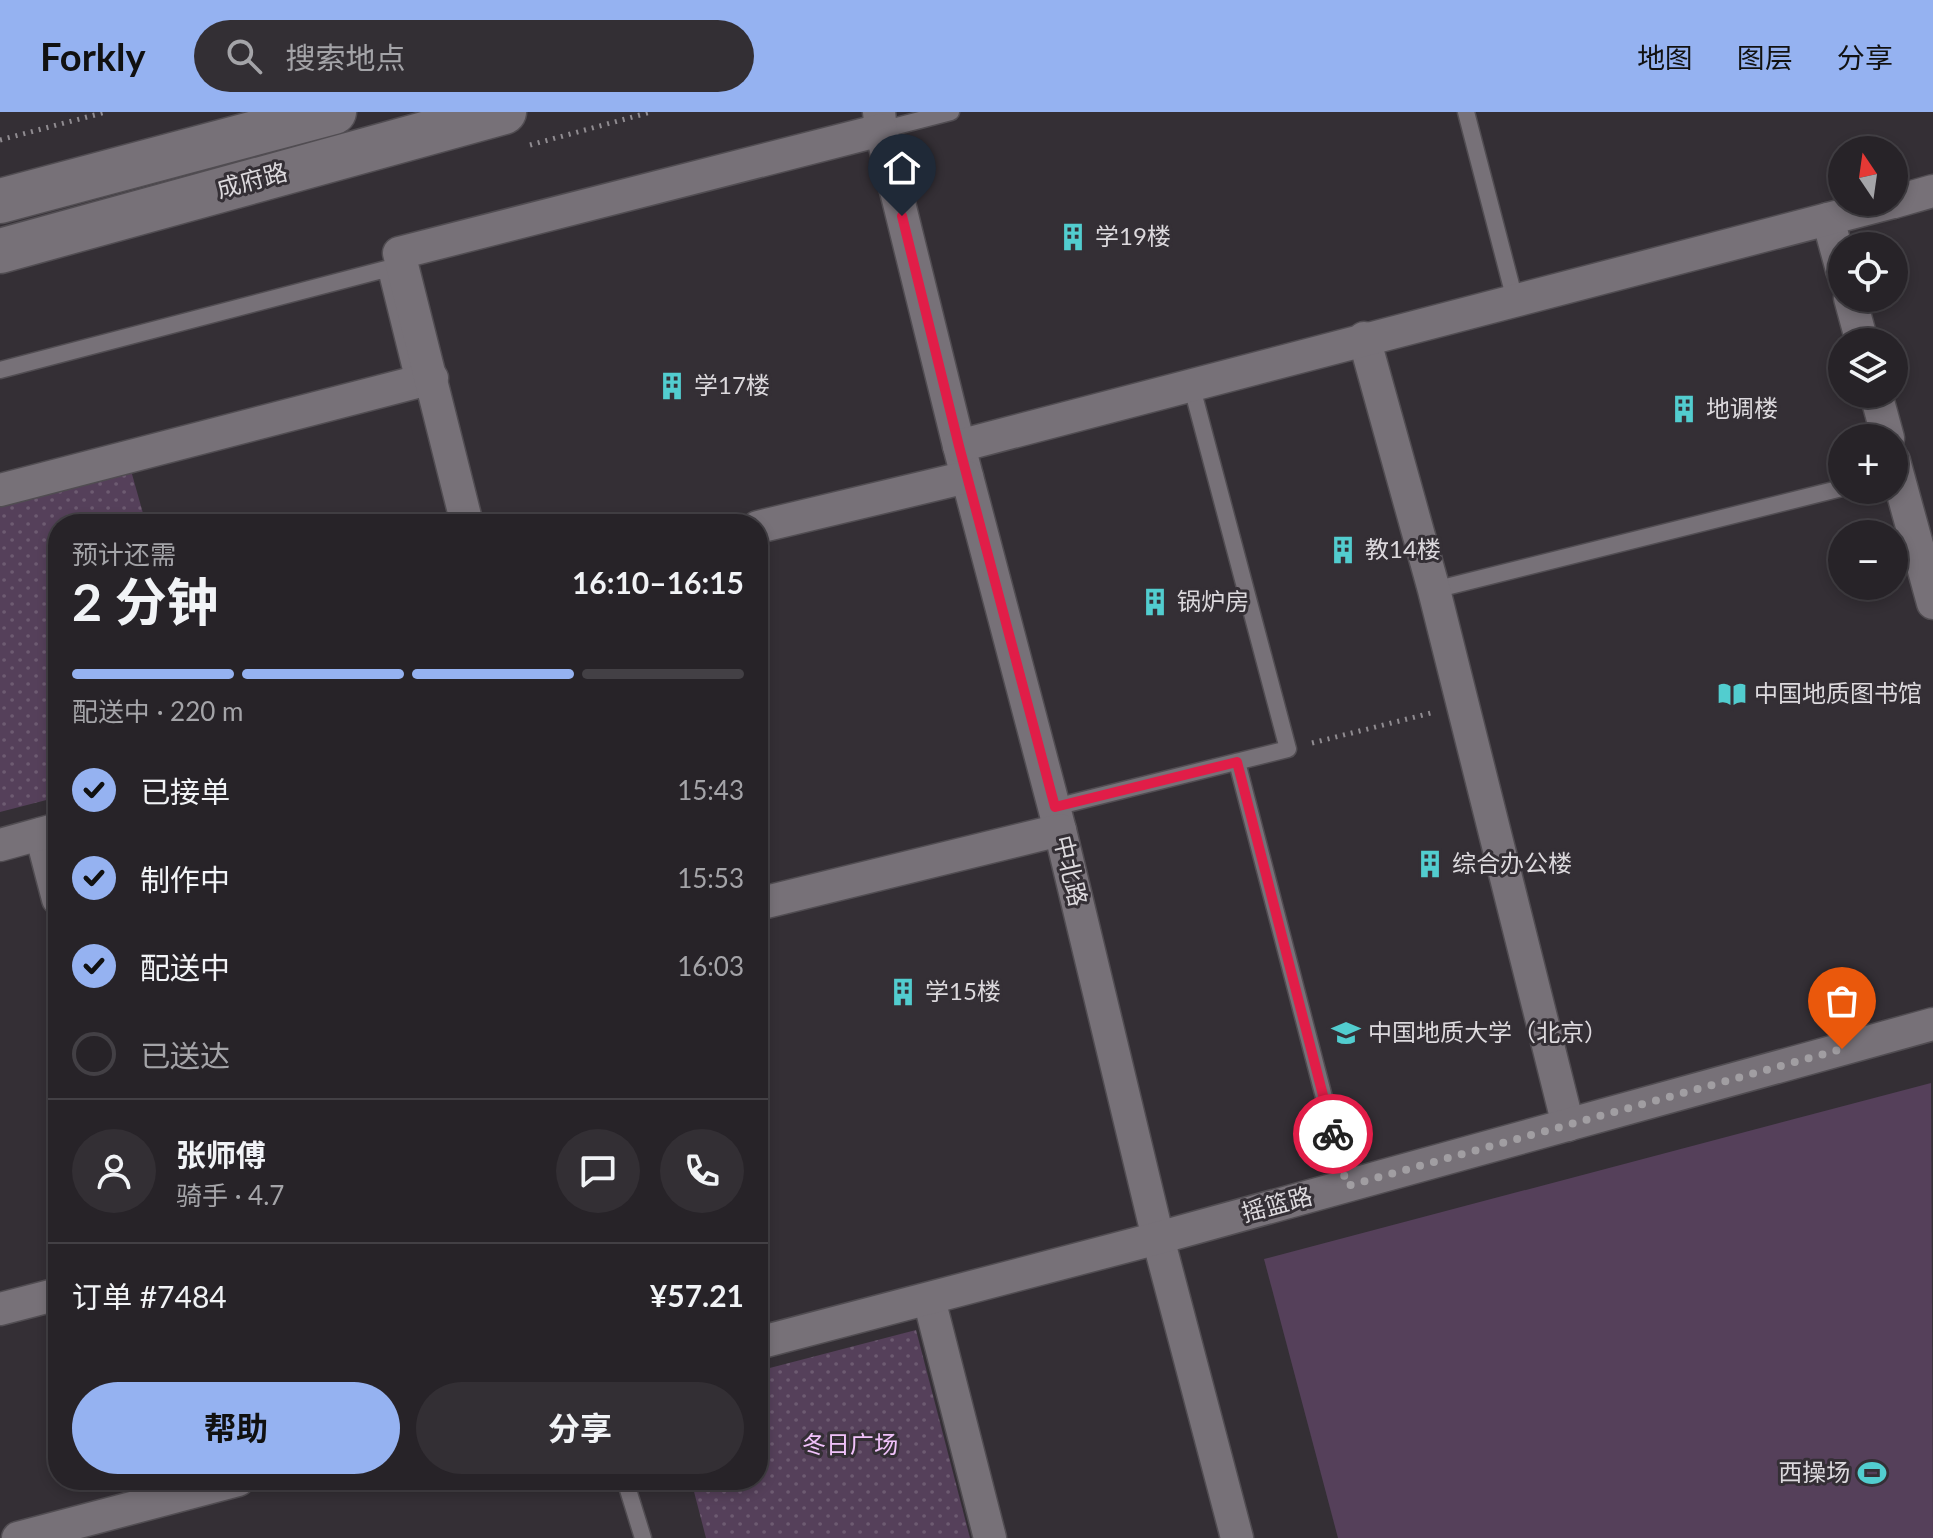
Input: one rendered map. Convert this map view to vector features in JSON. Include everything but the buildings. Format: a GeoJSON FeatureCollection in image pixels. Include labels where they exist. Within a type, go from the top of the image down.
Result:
{"type":"FeatureCollection","features":[{"type":"Feature","properties":{"kind":"main road","name":"成府路"},"geometry":{"type":"LineString","coordinates":[[0,201],[334,112]]}},
{"type":"Feature","properties":{"kind":"main road","name":"成府路"},"geometry":{"type":"LineString","coordinates":[[0,251],[504,112]]}},
{"type":"Feature","properties":{"kind":"street"},"geometry":{"type":"LineString","coordinates":[[464,514],[423,380],[399,253],[880,121]]}},
{"type":"Feature","properties":{"kind":"street","name":"中北路"},"geometry":{"type":"LineString","coordinates":[[880,121],[959,446],[1058,819],[1158,1238],[1237,1538]]}},
{"type":"Feature","properties":{"kind":"street"},"geometry":{"type":"LineString","coordinates":[[1908,198],[1933,191]]}},
{"type":"Feature","properties":{"kind":"street"},"geometry":{"type":"LineString","coordinates":[[959,446],[1840,216]]}},
{"type":"Feature","properties":{"kind":"street"},"geometry":{"type":"LineString","coordinates":[[1828,219],[1832,232]]}},
{"type":"Feature","properties":{"kind":"street"},"geometry":{"type":"LineString","coordinates":[[1364,338],[1434,590],[1568,1125]]}},
{"type":"Feature","properties":{"kind":"street"},"geometry":{"type":"LineString","coordinates":[[0,490],[423,380]]}},
{"type":"Feature","properties":{"kind":"street"},"geometry":{"type":"LineString","coordinates":[[768,525],[967,477]]}},
{"type":"Feature","properties":{"kind":"street"},"geometry":{"type":"LineString","coordinates":[[1905,504],[1933,603]]}},
{"type":"Feature","properties":{"kind":"street"},"geometry":{"type":"LineString","coordinates":[[768,901],[1058,819]]}},
{"type":"Feature","properties":{"kind":"street"},"geometry":{"type":"LineString","coordinates":[[0,845],[48,833]]}},
{"type":"Feature","properties":{"kind":"street","name":"摇篮路"},"geometry":{"type":"LineString","coordinates":[[768,1340],[1158,1238],[1933,1024]]}},
{"type":"Feature","properties":{"kind":"street"},"geometry":{"type":"LineString","coordinates":[[0,1309],[48,1297]]}},
{"type":"Feature","properties":{"kind":"street"},"geometry":{"type":"LineString","coordinates":[[929,1299],[990,1538]]}},
{"type":"Feature","properties":{"kind":"street"},"geometry":{"type":"LineString","coordinates":[[18,1538],[200,1490]]}},
{"type":"Feature","properties":{"kind":"lane"},"geometry":{"type":"LineString","coordinates":[[880,121],[951,112]]}},
{"type":"Feature","properties":{"kind":"lane"},"geometry":{"type":"LineString","coordinates":[[1466,112],[1515,300]]}},
{"type":"Feature","properties":{"kind":"lane"},"geometry":{"type":"LineString","coordinates":[[0,370],[386,269],[423,380]]}},
{"type":"Feature","properties":{"kind":"lane"},"geometry":{"type":"LineString","coordinates":[[1058,819],[1237,762],[1288,749],[1191,384]]}},
{"type":"Feature","properties":{"kind":"lane"},"geometry":{"type":"LineString","coordinates":[[1434,590],[1828,492]]}},
{"type":"Feature","properties":{"kind":"lane"},"geometry":{"type":"LineString","coordinates":[[1237,762],[1347,1186]]}},
{"type":"Feature","properties":{"kind":"lane"},"geometry":{"type":"LineString","coordinates":[[628,1490],[643,1538]]}},
{"type":"Feature","properties":{"kind":"path"},"geometry":{"type":"LineString","coordinates":[[0,140],[106,112]]}},
{"type":"Feature","properties":{"kind":"path"},"geometry":{"type":"LineString","coordinates":[[1288,749],[1463,705]]}},
{"type":"Feature","properties":{"kind":"green space"},"geometry":{"type":"Polygon","coordinates":[[[130,467],[143,514],[48,514],[48,800],[0,812],[0,502],[130,467]]]}},
{"type":"Feature","properties":{"kind":"green space"},"geometry":{"type":"Polygon","coordinates":[[[1931,1083],[1933,1538],[1338,1538],[1264,1259],[1931,1083]]]}},
{"type":"Feature","properties":{"kind":"green space","name":"冬日广场"},"geometry":{"type":"Polygon","coordinates":[[[916,1330],[970,1538],[706,1538],[694,1490],[768,1490],[768,1368],[916,1330]]]}},
{"type":"Feature","properties":{"kind":"way so far"},"geometry":{"type":"LineString","coordinates":[[1333,1134],[1347,1186],[1842,1049]]}},
{"type":"Feature","properties":{"kind":"place","name":"学19楼"},"geometry":{"type":"Point","coordinates":[1073,237]}},
{"type":"Feature","properties":{"kind":"place","name":"学17楼"},"geometry":{"type":"Point","coordinates":[672,386]}},
{"type":"Feature","properties":{"kind":"place","name":"地调楼"},"geometry":{"type":"Point","coordinates":[1684,409]}},
{"type":"Feature","properties":{"kind":"place","name":"教14楼"},"geometry":{"type":"Point","coordinates":[1343,550]}},
{"type":"Feature","properties":{"kind":"place","name":"锅炉房"},"geometry":{"type":"Point","coordinates":[1155,602]}},
{"type":"Feature","properties":{"kind":"place","name":"中国地质图书馆"},"geometry":{"type":"Point","coordinates":[1732,694]}},
{"type":"Feature","properties":{"kind":"place","name":"综合办公楼"},"geometry":{"type":"Point","coordinates":[1430,864]}},
{"type":"Feature","properties":{"kind":"place","name":"学15楼"},"geometry":{"type":"Point","coordinates":[903,992]}},
{"type":"Feature","properties":{"kind":"place","name":"中国地质大学（北京）"},"geometry":{"type":"Point","coordinates":[1346,1033]}},
{"type":"Feature","properties":{"kind":"place","name":"西操场"},"geometry":{"type":"Point","coordinates":[1872,1473]}},
{"type":"Feature","properties":{"kind":"route"},"geometry":{"type":"LineString","coordinates":[[902,216],[959,446],[1055,807],[1237,762],[1333,1134]]}}]}
